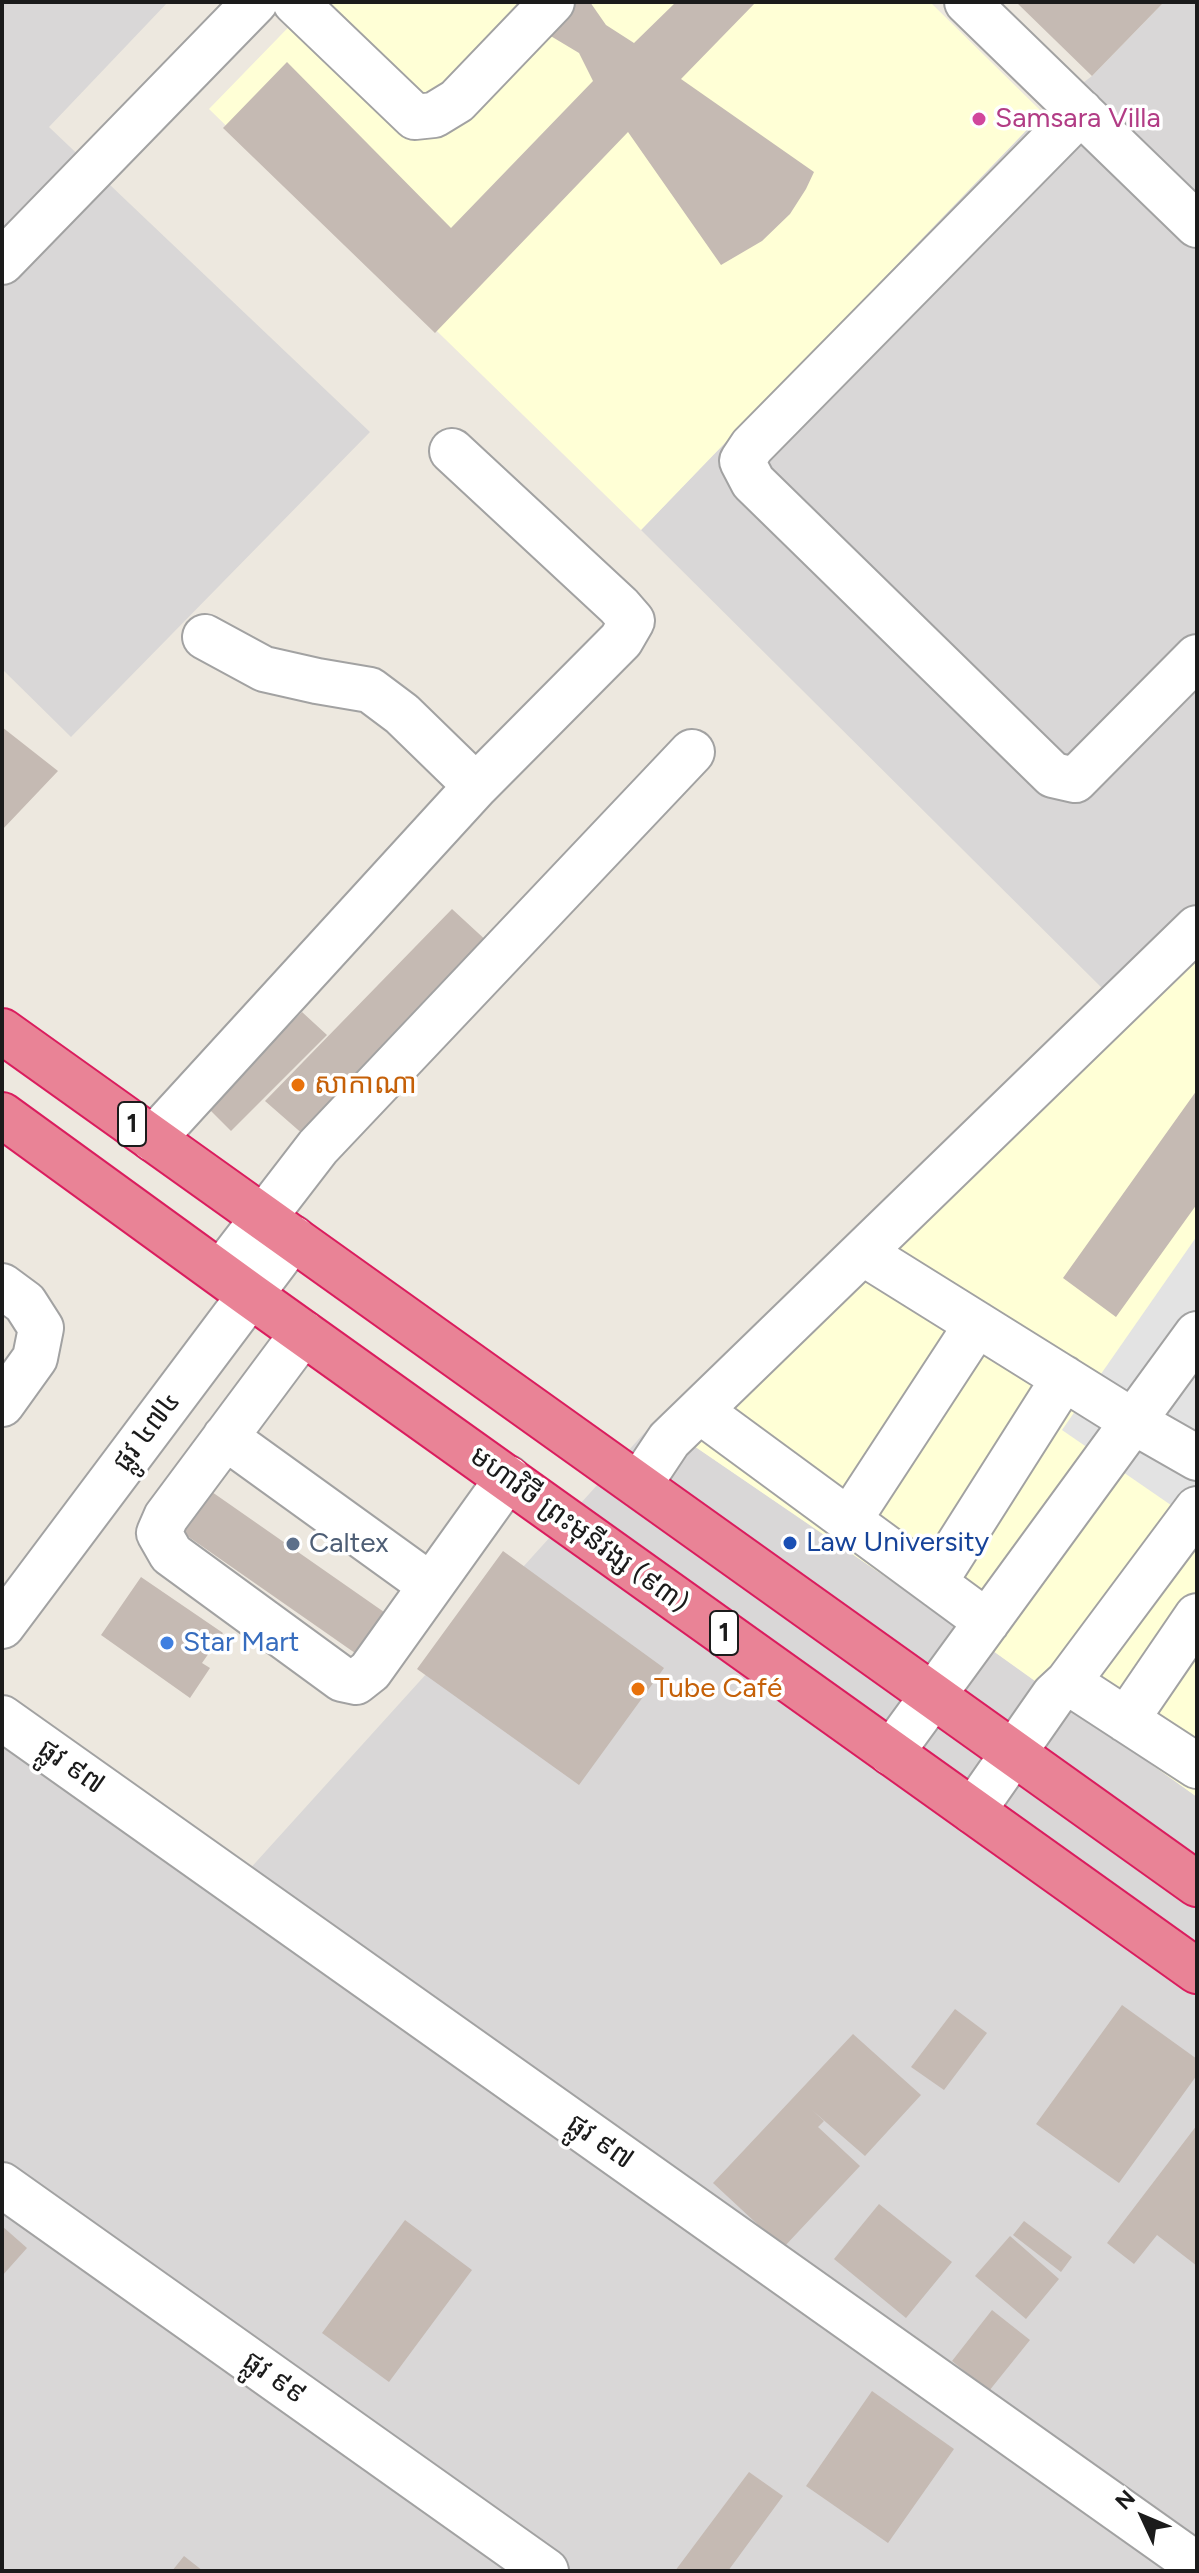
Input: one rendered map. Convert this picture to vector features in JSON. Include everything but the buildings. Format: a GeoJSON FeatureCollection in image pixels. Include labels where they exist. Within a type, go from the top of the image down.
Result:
{"type":"FeatureCollection","features":[{"type":"Feature","properties":{"kind":"highway","name":"1"},"geometry":{"type":"LineString","coordinates":[[2,1031],[1197,1884]]}},
{"type":"Feature","properties":{"kind":"highway","name":"មហាវិថី ព្រះមុនីវង្ស (៩៣)"},"geometry":{"type":"LineString","coordinates":[[2,1115],[1197,1971]]}},
{"type":"Feature","properties":{"kind":"street"},"geometry":{"type":"LineString","coordinates":[[2,262],[255,2]]}},
{"type":"Feature","properties":{"kind":"street"},"geometry":{"type":"LineString","coordinates":[[295,2],[415,117],[434,115],[457,101],[552,2]]}},
{"type":"Feature","properties":{"kind":"street"},"geometry":{"type":"LineString","coordinates":[[967,2],[1197,225]]}},
{"type":"Feature","properties":{"kind":"street"},"geometry":{"type":"LineString","coordinates":[[1081,112],[752,446],[742,461],[753,482],[1053,775],[1075,780],[1197,657]]}},
{"type":"Feature","properties":{"kind":"street"},"geometry":{"type":"LineString","coordinates":[[153,1139],[476,786],[621,640],[632,621],[452,451]]}},
{"type":"Feature","properties":{"kind":"street"},"geometry":{"type":"LineString","coordinates":[[205,637],[264,669],[370,690],[402,714],[476,786]]}},
{"type":"Feature","properties":{"kind":"street","name":"ផ្លូវ ៤៧៤"},"geometry":{"type":"LineString","coordinates":[[2,1626],[112,1478],[235,1284],[278,1228],[318,1147],[692,752]]}},
{"type":"Feature","properties":{"kind":"street"},"geometry":{"type":"LineString","coordinates":[[639,1485],[669,1440],[1197,928]]}},
{"type":"Feature","properties":{"kind":"street"},"geometry":{"type":"LineString","coordinates":[[863,1253],[1197,1458]]}},
{"type":"Feature","properties":{"kind":"street"},"geometry":{"type":"LineString","coordinates":[[2,1286],[25,1303],[41,1328],[35,1358],[2,1404]]}},
{"type":"Feature","properties":{"kind":"street"},"geometry":{"type":"LineString","coordinates":[[849,1520],[977,1324]]}},
{"type":"Feature","properties":{"kind":"street"},"geometry":{"type":"LineString","coordinates":[[303,1333],[166,1517],[159,1533],[171,1554],[342,1679],[356,1682],[370,1671],[508,1478]]}},
{"type":"Feature","properties":{"kind":"street"},"geometry":{"type":"LineString","coordinates":[[891,1753],[1197,1334]]}},
{"type":"Feature","properties":{"kind":"street"},"geometry":{"type":"LineString","coordinates":[[934,1583],[1064,1378]]}},
{"type":"Feature","properties":{"kind":"street"},"geometry":{"type":"LineString","coordinates":[[700,1411],[987,1622]]}},
{"type":"Feature","properties":{"kind":"street"},"geometry":{"type":"LineString","coordinates":[[225,1437],[430,1585]]}},
{"type":"Feature","properties":{"kind":"street"},"geometry":{"type":"LineString","coordinates":[[112,1478],[166,1517]]}},
{"type":"Feature","properties":{"kind":"street"},"geometry":{"type":"LineString","coordinates":[[973,1811],[1054,1695],[1068,1682],[1197,1509]]}},
{"type":"Feature","properties":{"kind":"street"},"geometry":{"type":"LineString","coordinates":[[1126,1720],[1197,1616]]}},
{"type":"Feature","properties":{"kind":"street"},"geometry":{"type":"LineString","coordinates":[[1068,1682],[1197,1766]]}},
{"type":"Feature","properties":{"kind":"street","name":"ផ្លូវ ៩៧"},"geometry":{"type":"LineString","coordinates":[[2,1718],[1189,2559]]}},
{"type":"Feature","properties":{"kind":"street","name":"ផ្លូវ ៩៩"},"geometry":{"type":"LineString","coordinates":[[2,2185],[546,2571]]}},
{"type":"Feature","properties":{"kind":"shaded area"},"geometry":{"type":"Polygon","coordinates":[[[2,2],[168,2],[49,127],[370,432],[71,737],[2,669],[2,2]]]}},
{"type":"Feature","properties":{"kind":"shaded area"},"geometry":{"type":"Polygon","coordinates":[[[313,2],[930,2],[1043,113],[641,530],[209,109],[313,2]]]}},
{"type":"Feature","properties":{"kind":"shaded area"},"geometry":{"type":"Polygon","coordinates":[[[1164,2],[1197,2],[1197,905],[1109,995],[641,530],[1043,113],[1092,76],[1164,2]]]}},
{"type":"Feature","properties":{"kind":"shaded area"},"geometry":{"type":"Polygon","coordinates":[[[1197,905],[1197,1797],[975,1638],[656,1420],[1109,995],[1197,905]]]}},
{"type":"Feature","properties":{"kind":"shaded area"},"geometry":{"type":"Polygon","coordinates":[[[1197,1236],[1197,1523],[1062,1430],[1197,1236]]]}},
{"type":"Feature","properties":{"kind":"shaded area"},"geometry":{"type":"Polygon","coordinates":[[[656,1420],[975,1638],[1197,1797],[1197,2571],[2,2571],[2,1729],[228,1893],[656,1420]]]}},
{"type":"Feature","properties":{"kind":"place","name":"Samsara Villa"},"geometry":{"type":"Point","coordinates":[979,119]}},
{"type":"Feature","properties":{"kind":"place","name":"សាកាណា"},"geometry":{"type":"Point","coordinates":[298,1085]}},
{"type":"Feature","properties":{"kind":"place","name":"Law University"},"geometry":{"type":"Point","coordinates":[790,1543]}},
{"type":"Feature","properties":{"kind":"place","name":"Caltex"},"geometry":{"type":"Point","coordinates":[293,1544]}},
{"type":"Feature","properties":{"kind":"place","name":"Star Mart"},"geometry":{"type":"Point","coordinates":[167,1643]}},
{"type":"Feature","properties":{"kind":"place","name":"Tube Café"},"geometry":{"type":"Point","coordinates":[638,1689]}}]}
